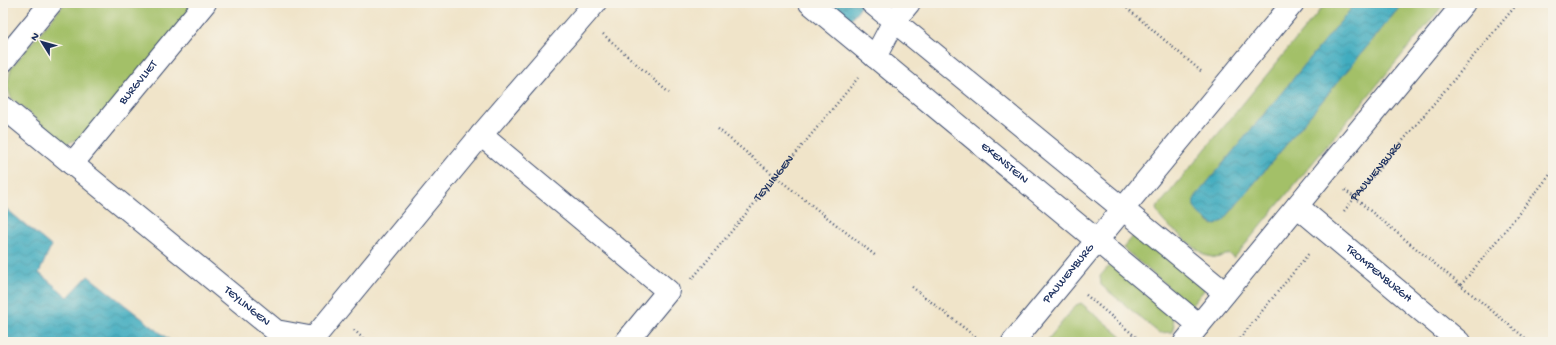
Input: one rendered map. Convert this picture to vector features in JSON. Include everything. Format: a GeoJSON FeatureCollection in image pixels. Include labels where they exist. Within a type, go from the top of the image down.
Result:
{"type":"FeatureCollection","features":[{"type":"Feature","properties":{"kind":"street"},"geometry":{"type":"LineString","coordinates":[[3,61],[51,3]]}},
{"type":"Feature","properties":{"kind":"street","name":"BURGVLIET"},"geometry":{"type":"LineString","coordinates":[[72,164],[205,3]]}},
{"type":"Feature","properties":{"kind":"street","name":"EKENSTEIN"},"geometry":{"type":"LineString","coordinates":[[810,3],[1199,325]]}},
{"type":"Feature","properties":{"kind":"street"},"geometry":{"type":"LineString","coordinates":[[872,3],[1225,293]]}},
{"type":"Feature","properties":{"kind":"street"},"geometry":{"type":"LineString","coordinates":[[875,57],[894,21],[909,3]]}},
{"type":"Feature","properties":{"kind":"street","name":"PAUWENBURG"},"geometry":{"type":"LineString","coordinates":[[1013,342],[1293,3]]}},
{"type":"Feature","properties":{"kind":"street"},"geometry":{"type":"LineString","coordinates":[[1185,342],[1464,3]]}},
{"type":"Feature","properties":{"kind":"street","name":"TEYLINGEN"},"geometry":{"type":"LineString","coordinates":[[3,107],[276,331],[314,338],[481,135],[589,10]]}},
{"type":"Feature","properties":{"kind":"street"},"geometry":{"type":"LineString","coordinates":[[481,135],[668,291],[626,342]]}},
{"type":"Feature","properties":{"kind":"street","name":"TROMPENBURGH"},"geometry":{"type":"LineString","coordinates":[[1297,206],[1326,232],[1459,342]]}},
{"type":"Feature","properties":{"kind":"path"},"geometry":{"type":"LineString","coordinates":[[1121,3],[1222,89]]}},
{"type":"Feature","properties":{"kind":"path","name":"PAUWENBURG"},"geometry":{"type":"LineString","coordinates":[[1237,342],[1326,232],[1518,3]]}},
{"type":"Feature","properties":{"kind":"path"},"geometry":{"type":"LineString","coordinates":[[589,10],[669,93]]}},
{"type":"Feature","properties":{"kind":"path","name":"TEYLINGEN"},"geometry":{"type":"LineString","coordinates":[[668,291],[692,280],[875,57]]}},
{"type":"Feature","properties":{"kind":"path"},"geometry":{"type":"LineString","coordinates":[[718,129],[876,256]]}},
{"type":"Feature","properties":{"kind":"path"},"geometry":{"type":"LineString","coordinates":[[1461,285],[1553,171]]}},
{"type":"Feature","properties":{"kind":"path"},"geometry":{"type":"LineString","coordinates":[[1324,173],[1530,342]]}},
{"type":"Feature","properties":{"kind":"path"},"geometry":{"type":"LineString","coordinates":[[912,287],[982,342]]}},
{"type":"Feature","properties":{"kind":"path","name":"PAUWENBURG"},"geometry":{"type":"LineString","coordinates":[[1084,293],[1142,342]]}},
{"type":"Feature","properties":{"kind":"green space"},"geometry":{"type":"Polygon","coordinates":[[[65,3],[199,3],[92,133],[66,144],[11,98],[7,86],[11,68],[65,3]]]}},
{"type":"Feature","properties":{"kind":"green space"},"geometry":{"type":"Polygon","coordinates":[[[1326,3],[1356,3],[1196,196],[1195,209],[1209,223],[1213,225],[1223,221],[1403,3],[1445,3],[1234,258],[1229,254],[1216,258],[1204,255],[1166,224],[1156,209],[1326,3]]]}},
{"type":"Feature","properties":{"kind":"green space"},"geometry":{"type":"Polygon","coordinates":[[[1136,233],[1205,289],[1191,306],[1123,248],[1136,233]]]}},
{"type":"Feature","properties":{"kind":"green space"},"geometry":{"type":"Polygon","coordinates":[[[1110,265],[1172,316],[1174,325],[1172,332],[1159,333],[1101,285],[1100,276],[1110,265]]]}},
{"type":"Feature","properties":{"kind":"green space"},"geometry":{"type":"Polygon","coordinates":[[[1081,303],[1128,342],[1046,342],[1076,305],[1081,303]]]}},
{"type":"Feature","properties":{"kind":"water"},"geometry":{"type":"Polygon","coordinates":[[[827,3],[862,3],[863,4],[849,21],[827,3]]]}},
{"type":"Feature","properties":{"kind":"water"},"geometry":{"type":"Polygon","coordinates":[[[1356,3],[1403,3],[1223,221],[1216,225],[1207,220],[1194,206],[1194,199],[1196,196],[1356,3]]]}},
{"type":"Feature","properties":{"kind":"water"},"geometry":{"type":"Polygon","coordinates":[[[3,206],[51,246],[39,273],[68,297],[88,276],[172,342],[3,342],[3,206]]]}}]}
